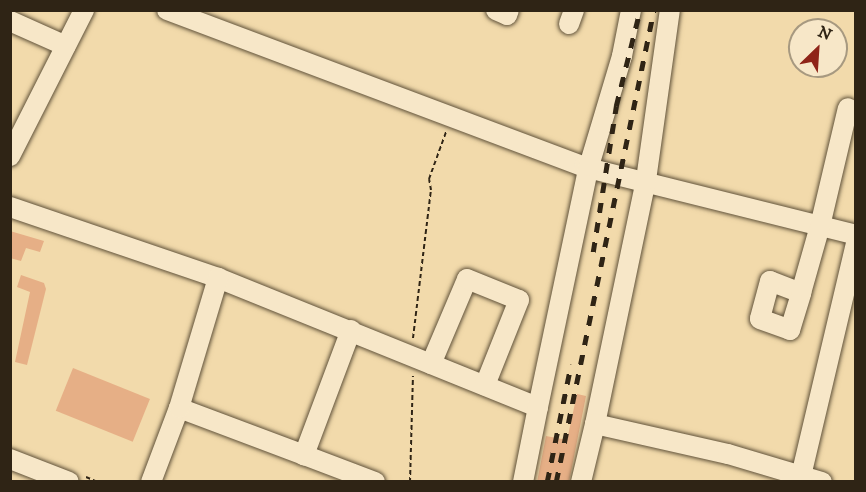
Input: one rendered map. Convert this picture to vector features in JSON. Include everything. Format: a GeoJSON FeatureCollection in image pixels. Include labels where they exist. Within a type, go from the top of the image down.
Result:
{"type":"FeatureCollection","features":[{"type":"Feature","properties":{"kind":"street"},"geometry":{"type":"LineString","coordinates":[[10,156],[84,10]]}},
{"type":"Feature","properties":{"kind":"street"},"geometry":{"type":"LineString","coordinates":[[167,10],[214,19],[450,117],[589,166],[855,235]]}},
{"type":"Feature","properties":{"kind":"street"},"geometry":{"type":"LineString","coordinates":[[496,10],[507,15],[509,10]]}},
{"type":"Feature","properties":{"kind":"street"},"geometry":{"type":"LineString","coordinates":[[523,482],[589,166],[622,56],[631,10]]}},
{"type":"Feature","properties":{"kind":"street"},"geometry":{"type":"LineString","coordinates":[[581,482],[646,180],[670,10]]}},
{"type":"Feature","properties":{"kind":"street"},"geometry":{"type":"LineString","coordinates":[[10,21],[66,46]]}},
{"type":"Feature","properties":{"kind":"street"},"geometry":{"type":"LineString","coordinates":[[801,293],[820,226],[848,108]]}},
{"type":"Feature","properties":{"kind":"street"},"geometry":{"type":"LineString","coordinates":[[10,207],[218,278],[538,407]]}},
{"type":"Feature","properties":{"kind":"street"},"geometry":{"type":"LineString","coordinates":[[801,476],[855,244]]}},
{"type":"Feature","properties":{"kind":"street"},"geometry":{"type":"LineString","coordinates":[[151,482],[179,408],[218,278]]}},
{"type":"Feature","properties":{"kind":"street"},"geometry":{"type":"LineString","coordinates":[[422,361],[467,279],[519,300],[485,386]]}},
{"type":"Feature","properties":{"kind":"street"},"geometry":{"type":"LineString","coordinates":[[304,455],[351,330]]}},
{"type":"Feature","properties":{"kind":"street"},"geometry":{"type":"LineString","coordinates":[[179,408],[375,482]]}},
{"type":"Feature","properties":{"kind":"street"},"geometry":{"type":"LineString","coordinates":[[595,424],[728,454],[822,482]]}},
{"type":"Feature","properties":{"kind":"street"},"geometry":{"type":"LineString","coordinates":[[10,459],[69,482]]}},
{"type":"Feature","properties":{"kind":"path"},"geometry":{"type":"LineString","coordinates":[[410,482],[422,361],[431,190],[429,179],[450,117]]}},
{"type":"Feature","properties":{"kind":"building"},"geometry":{"type":"Polygon","coordinates":[[[10,231],[44,241],[40,252],[26,248],[21,261],[10,258],[10,231]]]}},
{"type":"Feature","properties":{"kind":"building"},"geometry":{"type":"Polygon","coordinates":[[[21,275],[44,283],[46,289],[27,365],[15,362],[30,292],[17,287],[21,275]]]}},
{"type":"Feature","properties":{"kind":"building"},"geometry":{"type":"Polygon","coordinates":[[[73,368],[150,399],[133,442],[56,411],[73,368]]]}},
{"type":"Feature","properties":{"kind":"building"},"geometry":{"type":"Polygon","coordinates":[[[577,394],[586,396],[569,482],[537,482],[546,436],[567,440],[577,394]]]}},
{"type":"Feature","properties":{"kind":"railway"},"geometry":{"type":"LineString","coordinates":[[593,252],[616,106],[640,10]]}},
{"type":"Feature","properties":{"kind":"railway"},"geometry":{"type":"LineString","coordinates":[[556,482],[654,10]]}},
{"type":"Feature","properties":{"kind":"railway"},"geometry":{"type":"LineString","coordinates":[[547,482],[571,364]]}}]}
